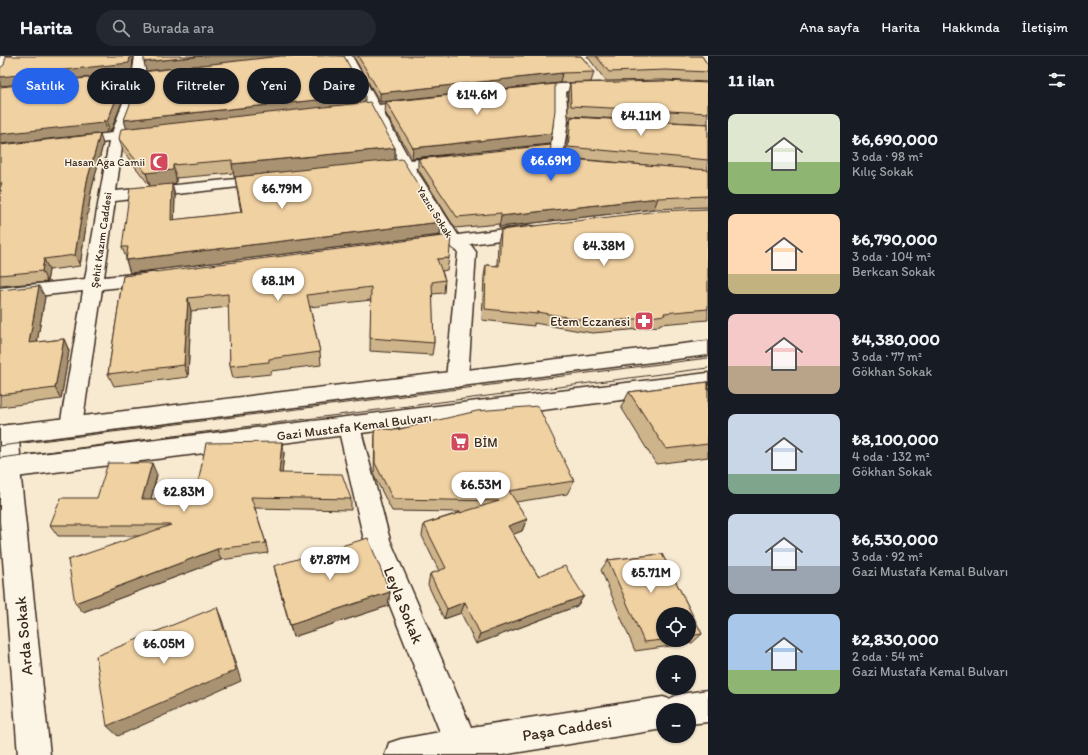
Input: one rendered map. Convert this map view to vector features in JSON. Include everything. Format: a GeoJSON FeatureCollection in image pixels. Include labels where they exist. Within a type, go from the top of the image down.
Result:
{"type":"FeatureCollection","features":[{"type":"Feature","properties":{"kind":"street"},"geometry":{"type":"LineString","coordinates":[[0,74],[5,56]]}},
{"type":"Feature","properties":{"kind":"street","name":"Şehit Kazım Caddesi"},"geometry":{"type":"LineString","coordinates":[[71,426],[94,285],[106,197],[117,137],[136,78],[141,56]]}},
{"type":"Feature","properties":{"kind":"street","name":"Yazıcı Sokak"},"geometry":{"type":"LineString","coordinates":[[346,56],[406,165],[453,241],[464,247],[467,252],[457,379]]}},
{"type":"Feature","properties":{"kind":"street"},"geometry":{"type":"LineString","coordinates":[[514,94],[560,88],[606,87],[594,76]]}},
{"type":"Feature","properties":{"kind":"street"},"geometry":{"type":"LineString","coordinates":[[560,88],[560,121],[556,163],[572,165]]}},
{"type":"Feature","properties":{"kind":"street"},"geometry":{"type":"LineString","coordinates":[[329,114],[430,103]]}},
{"type":"Feature","properties":{"kind":"street"},"geometry":{"type":"LineString","coordinates":[[560,121],[576,122]]}},
{"type":"Feature","properties":{"kind":"street"},"geometry":{"type":"LineString","coordinates":[[55,144],[164,132]]}},
{"type":"Feature","properties":{"kind":"street"},"geometry":{"type":"LineString","coordinates":[[509,154],[557,149]]}},
{"type":"Feature","properties":{"kind":"street"},"geometry":{"type":"LineString","coordinates":[[359,170],[462,159]]}},
{"type":"Feature","properties":{"kind":"street"},"geometry":{"type":"LineString","coordinates":[[106,197],[280,178]]}},
{"type":"Feature","properties":{"kind":"street"},"geometry":{"type":"LineString","coordinates":[[406,247],[546,229]]}},
{"type":"Feature","properties":{"kind":"street"},"geometry":{"type":"LineString","coordinates":[[0,294],[164,277]]}},
{"type":"Feature","properties":{"kind":"street"},"geometry":{"type":"LineString","coordinates":[[4,434],[708,348]]}},
{"type":"Feature","properties":{"kind":"street","name":"Gazi Mustafa Kemal Bulvarı"},"geometry":{"type":"LineString","coordinates":[[4,469],[708,381]]}},
{"type":"Feature","properties":{"kind":"street","name":"Leyla Sokak"},"geometry":{"type":"LineString","coordinates":[[349,427],[377,540],[464,750]]}},
{"type":"Feature","properties":{"kind":"street","name":"Arda Sokak"},"geometry":{"type":"LineString","coordinates":[[4,434],[4,469],[34,755]]}},
{"type":"Feature","properties":{"kind":"street"},"geometry":{"type":"LineString","coordinates":[[696,708],[708,706]]}},
{"type":"Feature","properties":{"kind":"street","name":"Paşa Caddesi"},"geometry":{"type":"LineString","coordinates":[[401,755],[464,750],[656,714]]}},
{"type":"Feature","properties":{"kind":"building"},"geometry":{"type":"Polygon","coordinates":[[[6,56],[130,56],[129,63],[79,68],[12,68],[12,76],[0,77],[0,68],[4,65],[6,56]]]}},
{"type":"Feature","properties":{"kind":"building"},"geometry":{"type":"Polygon","coordinates":[[[144,56],[202,56],[144,62],[144,56]]]}},
{"type":"Feature","properties":{"kind":"building"},"geometry":{"type":"Polygon","coordinates":[[[281,56],[344,56],[350,68],[309,68],[309,101],[301,102],[301,68],[247,68],[247,104],[278,104],[124,120],[130,104],[155,104],[155,71],[163,70],[163,104],[239,104],[239,68],[177,68],[281,56]]]}},
{"type":"Feature","properties":{"kind":"building"},"geometry":{"type":"Polygon","coordinates":[[[358,56],[581,56],[594,72],[562,73],[380,93],[369,74],[369,68],[365,68],[358,56]]]}},
{"type":"Feature","properties":{"kind":"building"},"geometry":{"type":"Polygon","coordinates":[[[596,56],[702,56],[708,65],[708,72],[666,70],[609,72],[596,56]]]}},
{"type":"Feature","properties":{"kind":"building"},"geometry":{"type":"Polygon","coordinates":[[[87,78],[87,104],[114,104],[107,122],[104,120],[103,123],[0,134],[0,87],[12,86],[12,104],[79,104],[79,79],[87,78]]]}},
{"type":"Feature","properties":{"kind":"building"},"geometry":{"type":"Polygon","coordinates":[[[666,81],[708,83],[708,113],[571,106],[570,83],[666,81]]]}},
{"type":"Feature","properties":{"kind":"building"},"geometry":{"type":"Polygon","coordinates":[[[555,84],[555,110],[552,133],[413,148],[386,102],[555,84]]]}},
{"type":"Feature","properties":{"kind":"building"},"geometry":{"type":"Polygon","coordinates":[[[369,102],[395,148],[232,164],[232,160],[173,165],[173,170],[146,173],[119,139],[121,129],[352,104],[369,104],[369,102]]]}},
{"type":"Feature","properties":{"kind":"building"},"geometry":{"type":"Polygon","coordinates":[[[571,117],[708,124],[708,160],[568,147],[571,117]]]}},
{"type":"Feature","properties":{"kind":"building"},"geometry":{"type":"Polygon","coordinates":[[[100,134],[87,181],[75,255],[44,259],[42,271],[0,275],[0,188],[2,183],[0,183],[0,145],[100,134]]]}},
{"type":"Feature","properties":{"kind":"building"},"geometry":{"type":"Polygon","coordinates":[[[551,145],[550,153],[553,157],[558,158],[708,170],[708,196],[658,198],[501,216],[501,213],[457,217],[418,159],[551,145]]]}},
{"type":"Feature","properties":{"kind":"building"},"geometry":{"type":"Polygon","coordinates":[[[402,159],[441,222],[126,260],[128,247],[122,247],[130,188],[172,184],[171,220],[242,212],[235,177],[402,159]]]}},
{"type":"Feature","properties":{"kind":"building"},"geometry":{"type":"Polygon","coordinates":[[[708,209],[708,309],[664,313],[665,315],[635,319],[596,322],[537,312],[537,314],[485,309],[486,265],[499,266],[501,230],[659,211],[708,209]]]}},
{"type":"Feature","properties":{"kind":"building"},"geometry":{"type":"Polygon","coordinates":[[[451,235],[449,258],[437,259],[445,280],[432,282],[434,343],[370,338],[371,287],[307,295],[320,352],[269,359],[269,362],[230,366],[228,294],[188,298],[184,365],[108,374],[123,276],[451,235]]]}},
{"type":"Feature","properties":{"kind":"building"},"geometry":{"type":"Polygon","coordinates":[[[39,286],[29,343],[64,339],[55,388],[0,395],[0,290],[39,286]]]}},
{"type":"Feature","properties":{"kind":"building"},"geometry":{"type":"Polygon","coordinates":[[[708,382],[708,444],[666,449],[629,392],[708,382]]]}},
{"type":"Feature","properties":{"kind":"building"},"geometry":{"type":"Polygon","coordinates":[[[538,406],[574,481],[509,491],[527,519],[508,526],[538,576],[565,566],[584,596],[480,634],[465,602],[447,609],[430,574],[446,568],[424,524],[499,501],[393,499],[375,463],[375,428],[396,430],[477,411],[538,406]]]}},
{"type":"Feature","properties":{"kind":"building"},"geometry":{"type":"Polygon","coordinates":[[[282,442],[279,473],[342,474],[351,499],[251,497],[266,543],[217,549],[75,603],[68,560],[171,525],[50,525],[61,498],[97,498],[108,463],[152,463],[142,499],[195,499],[206,443],[282,442]]]}},
{"type":"Feature","properties":{"kind":"building"},"geometry":{"type":"Polygon","coordinates":[[[368,538],[390,592],[290,625],[274,566],[368,538]]]}},
{"type":"Feature","properties":{"kind":"building"},"geometry":{"type":"Polygon","coordinates":[[[662,554],[688,607],[656,607],[656,641],[644,642],[608,560],[662,554]]]}},
{"type":"Feature","properties":{"kind":"building"},"geometry":{"type":"Polygon","coordinates":[[[217,607],[236,670],[107,726],[96,656],[217,607]]]}},
{"type":"Feature","properties":{"kind":"building"},"geometry":{"type":"Polygon","coordinates":[[[696,622],[702,634],[696,635],[696,622]]]}},
{"type":"Feature","properties":{"kind":"tram line"},"geometry":{"type":"LineString","coordinates":[[0,446],[708,358]]}},
{"type":"Feature","properties":{"kind":"tram line"},"geometry":{"type":"LineString","coordinates":[[0,458],[708,368]]}},
{"type":"Feature","properties":{"kind":"place","name":"Hasan Ağa Camii"},"geometry":{"type":"Point","coordinates":[159,162]}},
{"type":"Feature","properties":{"kind":"place","name":"Etem Eczanesi"},"geometry":{"type":"Point","coordinates":[644,321]}},
{"type":"Feature","properties":{"kind":"place","name":"BİM"},"geometry":{"type":"Point","coordinates":[460,442]}}]}
